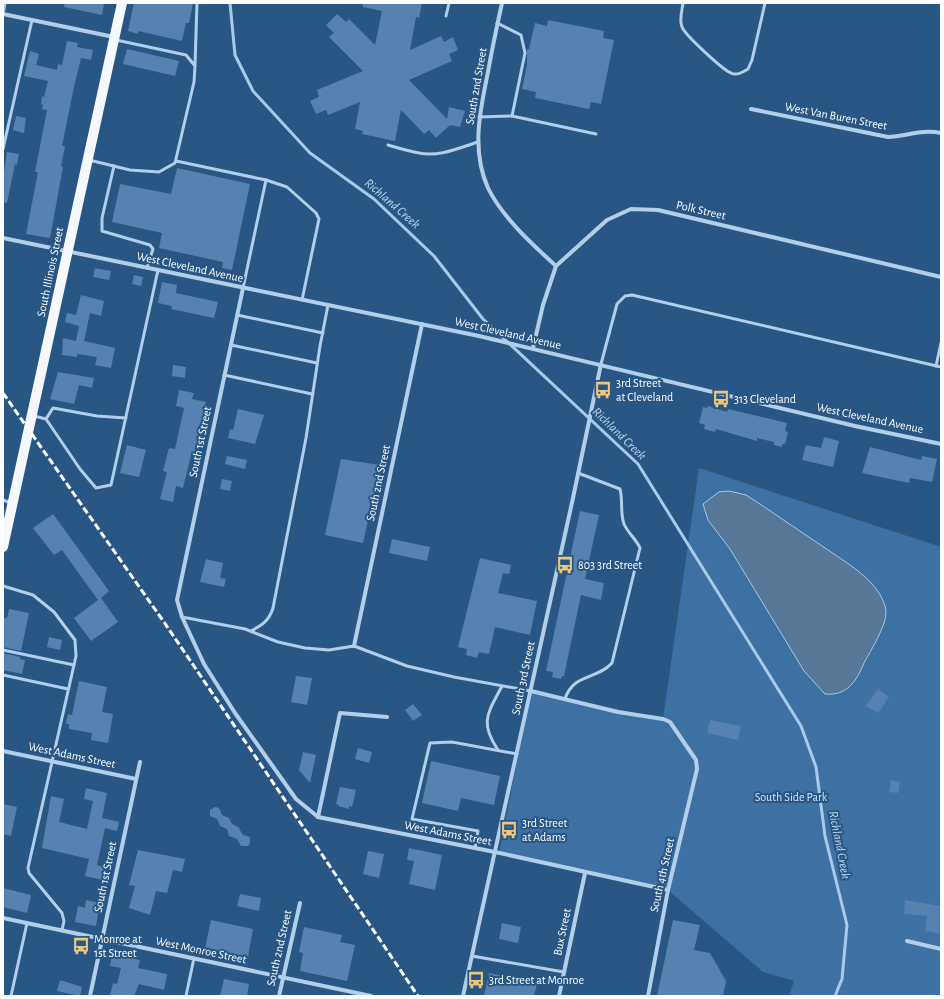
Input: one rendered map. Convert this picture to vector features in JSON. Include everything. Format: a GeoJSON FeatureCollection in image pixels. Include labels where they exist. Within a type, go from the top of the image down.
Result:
{"type":"FeatureCollection","features":[{"type":"Feature","properties":{"kind":"main road","name":"South Illinois Street"},"geometry":{"type":"LineString","coordinates":[[3,547],[8,502],[32,415],[122,3]]}},
{"type":"Feature","properties":{"kind":"street","name":"South 2nd Street"},"geometry":{"type":"LineString","coordinates":[[502,3],[479,118],[479,157],[488,188],[508,217],[556,266]]}},
{"type":"Feature","properties":{"kind":"street"},"geometry":{"type":"LineString","coordinates":[[3,14],[114,39]]}},
{"type":"Feature","properties":{"kind":"street","name":"West Van Buren Street"},"geometry":{"type":"LineString","coordinates":[[751,109],[888,137],[907,136],[927,131],[941,133]]}},
{"type":"Feature","properties":{"kind":"street","name":"Polk Street"},"geometry":{"type":"LineString","coordinates":[[530,348],[556,266],[607,220],[631,209],[658,210],[941,277]]}},
{"type":"Feature","properties":{"kind":"street","name":"West Cleveland Avenue"},"geometry":{"type":"LineString","coordinates":[[3,238],[479,336],[855,426],[941,444]]}},
{"type":"Feature","properties":{"kind":"street","name":"South 1st Street"},"geometry":{"type":"LineString","coordinates":[[182,617],[177,600],[243,288]]}},
{"type":"Feature","properties":{"kind":"street","name":"South 2nd Street"},"geometry":{"type":"LineString","coordinates":[[354,646],[422,324]]}},
{"type":"Feature","properties":{"kind":"street","name":"South 3rd Street"},"geometry":{"type":"LineString","coordinates":[[463,996],[531,691],[601,364]]}},
{"type":"Feature","properties":{"kind":"street"},"geometry":{"type":"LineString","coordinates":[[182,617],[204,664],[235,713],[296,799],[318,817],[340,713],[388,717]]}},
{"type":"Feature","properties":{"kind":"street"},"geometry":{"type":"LineString","coordinates":[[531,691],[565,699]]}},
{"type":"Feature","properties":{"kind":"street","name":"South 4th Street"},"geometry":{"type":"LineString","coordinates":[[565,699],[618,712],[663,719],[670,722],[696,760],[698,769],[668,890],[648,996]]}},
{"type":"Feature","properties":{"kind":"street","name":"West Adams Street"},"geometry":{"type":"LineString","coordinates":[[3,751],[136,779]]}},
{"type":"Feature","properties":{"kind":"street","name":"South 1st Street"},"geometry":{"type":"LineString","coordinates":[[90,996],[140,762]]}},
{"type":"Feature","properties":{"kind":"street","name":"West Adams Street"},"geometry":{"type":"LineString","coordinates":[[318,817],[495,852],[585,873],[668,890]]}},
{"type":"Feature","properties":{"kind":"street","name":"Bux Street"},"geometry":{"type":"LineString","coordinates":[[559,996],[585,873]]}},
{"type":"Feature","properties":{"kind":"street","name":"South 2nd Street"},"geometry":{"type":"LineString","coordinates":[[279,996],[300,904]]}},
{"type":"Feature","properties":{"kind":"street","name":"West Monroe Street"},"geometry":{"type":"LineString","coordinates":[[3,918],[371,996]]}},
{"type":"Feature","properties":{"kind":"street"},"geometry":{"type":"LineString","coordinates":[[907,941],[941,949]]}},
{"type":"Feature","properties":{"kind":"lane"},"geometry":{"type":"LineString","coordinates":[[3,14],[5,3]]}},
{"type":"Feature","properties":{"kind":"lane"},"geometry":{"type":"LineString","coordinates":[[88,160],[130,170],[159,172],[175,163],[194,82],[197,3]]}},
{"type":"Feature","properties":{"kind":"lane"},"geometry":{"type":"LineString","coordinates":[[446,16],[449,3]]}},
{"type":"Feature","properties":{"kind":"lane"},"geometry":{"type":"LineString","coordinates":[[683,3],[680,21],[685,34],[728,71],[737,74],[748,69],[752,60],[765,3]]}},
{"type":"Feature","properties":{"kind":"lane"},"geometry":{"type":"LineString","coordinates":[[3,149],[32,20]]}},
{"type":"Feature","properties":{"kind":"lane"},"geometry":{"type":"LineString","coordinates":[[497,23],[521,35],[525,53],[512,116]]}},
{"type":"Feature","properties":{"kind":"lane"},"geometry":{"type":"LineString","coordinates":[[114,39],[186,55],[195,66]]}},
{"type":"Feature","properties":{"kind":"lane"},"geometry":{"type":"LineString","coordinates":[[479,118],[512,116],[596,134]]}},
{"type":"Feature","properties":{"kind":"lane"},"geometry":{"type":"LineString","coordinates":[[388,145],[419,153],[431,154],[448,151],[478,142]]}},
{"type":"Feature","properties":{"kind":"lane"},"geometry":{"type":"LineString","coordinates":[[176,160],[266,180],[287,187],[316,213],[319,219],[302,300]]}},
{"type":"Feature","properties":{"kind":"lane"},"geometry":{"type":"LineString","coordinates":[[114,166],[102,218],[102,231],[150,245],[153,249],[148,268]]}},
{"type":"Feature","properties":{"kind":"lane"},"geometry":{"type":"LineString","coordinates":[[243,288],[266,180]]}},
{"type":"Feature","properties":{"kind":"lane"},"geometry":{"type":"LineString","coordinates":[[32,415],[46,419],[80,469],[96,488],[111,485],[158,270]]}},
{"type":"Feature","properties":{"kind":"lane"},"geometry":{"type":"LineString","coordinates":[[601,364],[617,304],[625,296],[632,295],[941,367]]}},
{"type":"Feature","properties":{"kind":"lane"},"geometry":{"type":"LineString","coordinates":[[251,631],[263,625],[268,620],[273,608],[306,438],[317,363],[328,305]]}},
{"type":"Feature","properties":{"kind":"lane"},"geometry":{"type":"LineString","coordinates":[[237,315],[322,333]]}},
{"type":"Feature","properties":{"kind":"lane"},"geometry":{"type":"LineString","coordinates":[[936,366],[941,343]]}},
{"type":"Feature","properties":{"kind":"lane"},"geometry":{"type":"LineString","coordinates":[[231,345],[317,363]]}},
{"type":"Feature","properties":{"kind":"lane"},"geometry":{"type":"LineString","coordinates":[[224,376],[312,394]]}},
{"type":"Feature","properties":{"kind":"lane"},"geometry":{"type":"LineString","coordinates":[[46,419],[53,408],[97,416],[126,418]]}},
{"type":"Feature","properties":{"kind":"lane"},"geometry":{"type":"LineString","coordinates":[[565,699],[568,690],[576,681],[608,667],[612,663],[640,548],[625,525],[622,517],[622,497],[620,489],[578,473]]}},
{"type":"Feature","properties":{"kind":"lane"},"geometry":{"type":"LineString","coordinates":[[3,586],[33,595],[54,612],[75,640],[76,656],[28,868],[29,873],[62,913],[64,921],[62,930]]}},
{"type":"Feature","properties":{"kind":"lane"},"geometry":{"type":"LineString","coordinates":[[182,617],[251,631],[278,642],[305,648],[329,650],[354,646],[407,666],[454,677],[531,691]]}},
{"type":"Feature","properties":{"kind":"lane"},"geometry":{"type":"LineString","coordinates":[[3,650],[74,665]]}},
{"type":"Feature","properties":{"kind":"lane"},"geometry":{"type":"LineString","coordinates":[[3,675],[68,689]]}},
{"type":"Feature","properties":{"kind":"lane"},"geometry":{"type":"LineString","coordinates":[[498,750],[488,736],[486,720],[502,686]]}},
{"type":"Feature","properties":{"kind":"lane"},"geometry":{"type":"LineString","coordinates":[[475,848],[478,830],[412,819],[430,743],[452,742],[517,754]]}},
{"type":"Feature","properties":{"kind":"lane"},"geometry":{"type":"LineString","coordinates":[[10,996],[27,923]]}},
{"type":"Feature","properties":{"kind":"lane"},"geometry":{"type":"LineString","coordinates":[[472,956],[564,972]]}},
{"type":"Feature","properties":{"kind":"lane"},"geometry":{"type":"LineString","coordinates":[[186,996],[194,958]]}},
{"type":"Feature","properties":{"kind":"green space","name":"South Side Park"},"geometry":{"type":"Polygon","coordinates":[[[699,468],[941,547],[941,996],[789,996],[794,981],[763,972],[668,890],[499,853],[531,691],[663,719],[699,468]]]}},
{"type":"Feature","properties":{"kind":"shaded area"},"geometry":{"type":"Polygon","coordinates":[[[729,491],[746,495],[846,562],[868,580],[880,594],[886,609],[884,624],[858,676],[845,690],[839,693],[825,694],[804,671],[730,549],[708,520],[703,504],[719,492],[729,491]]]}},
{"type":"Feature","properties":{"kind":"building"},"geometry":{"type":"Polygon","coordinates":[[[65,3],[104,3],[102,15],[64,7],[65,3]]]}},
{"type":"Feature","properties":{"kind":"building"},"geometry":{"type":"Polygon","coordinates":[[[134,3],[193,3],[189,23],[186,23],[182,41],[138,31],[138,34],[128,31],[134,3]]]}},
{"type":"Feature","properties":{"kind":"building"},"geometry":{"type":"Polygon","coordinates":[[[363,3],[422,3],[419,18],[416,17],[410,50],[441,36],[444,42],[453,37],[458,50],[449,54],[452,61],[409,80],[447,119],[449,107],[465,111],[460,127],[450,125],[436,138],[429,130],[424,134],[401,110],[395,141],[362,134],[363,131],[355,129],[360,102],[328,115],[326,110],[316,114],[310,101],[319,97],[317,90],[363,71],[329,37],[334,33],[326,25],[337,14],[346,22],[349,19],[375,45],[382,11],[363,7],[363,3]]]}},
{"type":"Feature","properties":{"kind":"building"},"geometry":{"type":"Polygon","coordinates":[[[548,20],[604,31],[603,38],[614,40],[601,104],[591,102],[589,109],[535,98],[536,92],[522,89],[527,65],[527,49],[529,49],[535,23],[547,26],[548,20]]]}},
{"type":"Feature","properties":{"kind":"building"},"geometry":{"type":"Polygon","coordinates":[[[67,41],[78,43],[77,47],[93,50],[91,60],[81,58],[74,87],[62,146],[65,146],[61,166],[63,167],[50,238],[26,234],[38,172],[35,172],[47,110],[42,109],[42,96],[44,97],[48,81],[24,76],[30,51],[39,54],[36,65],[57,70],[58,64],[62,65],[67,41]]]}},
{"type":"Feature","properties":{"kind":"building"},"geometry":{"type":"Polygon","coordinates":[[[127,49],[179,61],[175,76],[123,64],[127,49]]]}},
{"type":"Feature","properties":{"kind":"building"},"geometry":{"type":"Polygon","coordinates":[[[16,116],[26,118],[24,133],[13,130],[16,116]]]}},
{"type":"Feature","properties":{"kind":"building"},"geometry":{"type":"Polygon","coordinates":[[[7,152],[19,154],[17,165],[15,164],[7,203],[3,202],[3,180],[7,152]]]}},
{"type":"Feature","properties":{"kind":"building"},"geometry":{"type":"Polygon","coordinates":[[[177,168],[250,184],[232,270],[222,268],[223,262],[159,248],[162,233],[112,222],[120,184],[171,194],[177,168]]]}},
{"type":"Feature","properties":{"kind":"building"},"geometry":{"type":"Polygon","coordinates":[[[95,268],[111,271],[109,280],[93,277],[95,268]]]}},
{"type":"Feature","properties":{"kind":"building"},"geometry":{"type":"Polygon","coordinates":[[[134,275],[143,277],[141,286],[132,284],[134,275]]]}},
{"type":"Feature","properties":{"kind":"building"},"geometry":{"type":"Polygon","coordinates":[[[162,282],[177,285],[176,293],[218,302],[214,318],[171,309],[172,306],[158,303],[162,282]]]}},
{"type":"Feature","properties":{"kind":"building"},"geometry":{"type":"Polygon","coordinates":[[[81,295],[104,301],[101,316],[90,313],[84,341],[115,348],[111,368],[95,365],[97,357],[77,354],[77,357],[62,355],[63,338],[76,341],[79,326],[65,322],[67,313],[76,315],[81,295]]]}},
{"type":"Feature","properties":{"kind":"building"},"geometry":{"type":"Polygon","coordinates":[[[173,365],[186,367],[185,378],[172,376],[173,365]]]}},
{"type":"Feature","properties":{"kind":"building"},"geometry":{"type":"Polygon","coordinates":[[[58,372],[94,378],[92,388],[79,385],[74,404],[50,399],[58,372]]]}},
{"type":"Feature","properties":{"kind":"building"},"geometry":{"type":"Polygon","coordinates":[[[179,390],[194,393],[192,399],[206,402],[194,455],[191,455],[183,488],[176,486],[173,502],[160,499],[167,472],[163,471],[169,448],[175,449],[184,408],[176,406],[179,390]]]}},
{"type":"Feature","properties":{"kind":"building"},"geometry":{"type":"Polygon","coordinates":[[[708,406],[727,412],[728,409],[787,423],[785,431],[788,432],[785,444],[782,444],[782,447],[774,445],[774,442],[757,438],[757,441],[716,429],[715,432],[704,429],[705,425],[699,423],[703,407],[707,408],[708,406]]]}},
{"type":"Feature","properties":{"kind":"building"},"geometry":{"type":"Polygon","coordinates":[[[238,409],[264,415],[255,444],[228,438],[230,429],[233,430],[238,409]]]}},
{"type":"Feature","properties":{"kind":"building"},"geometry":{"type":"Polygon","coordinates":[[[824,437],[839,441],[833,467],[802,460],[806,445],[821,448],[824,437]]]}},
{"type":"Feature","properties":{"kind":"building"},"geometry":{"type":"Polygon","coordinates":[[[127,445],[146,450],[139,477],[120,473],[127,445]]]}},
{"type":"Feature","properties":{"kind":"building"},"geometry":{"type":"Polygon","coordinates":[[[870,447],[921,460],[922,456],[937,459],[932,482],[910,478],[909,483],[862,473],[870,447]]]}},
{"type":"Feature","properties":{"kind":"building"},"geometry":{"type":"Polygon","coordinates":[[[227,456],[247,460],[245,469],[225,464],[227,456]]]}},
{"type":"Feature","properties":{"kind":"building"},"geometry":{"type":"Polygon","coordinates":[[[341,459],[380,465],[363,543],[325,535],[341,459]]]}},
{"type":"Feature","properties":{"kind":"building"},"geometry":{"type":"Polygon","coordinates":[[[222,479],[232,481],[230,491],[220,489],[222,479]]]}},
{"type":"Feature","properties":{"kind":"building"},"geometry":{"type":"Polygon","coordinates":[[[580,511],[599,515],[585,579],[604,583],[601,600],[581,595],[564,676],[562,676],[561,679],[552,677],[553,672],[546,671],[580,511]]]}},
{"type":"Feature","properties":{"kind":"building"},"geometry":{"type":"Polygon","coordinates":[[[53,514],[109,591],[101,598],[118,622],[91,641],[74,618],[98,600],[62,550],[54,555],[33,528],[53,514]]]}},
{"type":"Feature","properties":{"kind":"building"},"geometry":{"type":"Polygon","coordinates":[[[392,539],[430,547],[427,561],[389,553],[392,539]]]}},
{"type":"Feature","properties":{"kind":"building"},"geometry":{"type":"Polygon","coordinates":[[[480,558],[511,565],[509,574],[503,573],[498,593],[537,601],[530,635],[495,627],[489,654],[479,652],[477,658],[466,655],[467,649],[458,647],[480,558]]]}},
{"type":"Feature","properties":{"kind":"building"},"geometry":{"type":"Polygon","coordinates":[[[206,559],[223,563],[220,578],[226,579],[224,587],[200,582],[206,559]]]}},
{"type":"Feature","properties":{"kind":"building"},"geometry":{"type":"Polygon","coordinates":[[[9,609],[29,613],[21,651],[3,647],[3,618],[7,618],[9,609]]]}},
{"type":"Feature","properties":{"kind":"building"},"geometry":{"type":"Polygon","coordinates":[[[49,637],[62,640],[60,650],[47,647],[49,637]]]}},
{"type":"Feature","properties":{"kind":"building"},"geometry":{"type":"Polygon","coordinates":[[[3,653],[20,657],[20,659],[25,660],[22,674],[3,670],[3,653]]]}},
{"type":"Feature","properties":{"kind":"building"},"geometry":{"type":"Polygon","coordinates":[[[296,676],[312,678],[307,705],[291,702],[296,676]]]}},
{"type":"Feature","properties":{"kind":"building"},"geometry":{"type":"Polygon","coordinates":[[[79,681],[107,687],[102,712],[113,714],[108,743],[91,740],[92,733],[69,729],[69,724],[66,724],[68,714],[72,715],[79,681]]]}},
{"type":"Feature","properties":{"kind":"building"},"geometry":{"type":"Polygon","coordinates":[[[878,689],[889,697],[878,713],[866,706],[878,689]]]}},
{"type":"Feature","properties":{"kind":"building"},"geometry":{"type":"Polygon","coordinates":[[[413,704],[422,715],[413,721],[405,710],[413,704]]]}},
{"type":"Feature","properties":{"kind":"building"},"geometry":{"type":"Polygon","coordinates":[[[710,720],[741,726],[738,740],[707,733],[710,720]]]}},
{"type":"Feature","properties":{"kind":"building"},"geometry":{"type":"Polygon","coordinates":[[[358,748],[372,752],[369,763],[355,759],[358,748]]]}},
{"type":"Feature","properties":{"kind":"building"},"geometry":{"type":"Polygon","coordinates":[[[303,752],[316,755],[310,783],[299,770],[303,752]]]}},
{"type":"Feature","properties":{"kind":"building"},"geometry":{"type":"Polygon","coordinates":[[[431,761],[500,776],[494,805],[461,798],[458,811],[422,803],[431,761]]]}},
{"type":"Feature","properties":{"kind":"building"},"geometry":{"type":"Polygon","coordinates":[[[891,780],[900,782],[898,793],[889,792],[891,780]]]}},
{"type":"Feature","properties":{"kind":"building"},"geometry":{"type":"Polygon","coordinates":[[[340,787],[356,790],[352,807],[349,806],[349,809],[336,804],[340,787]]]}},
{"type":"Feature","properties":{"kind":"building"},"geometry":{"type":"Polygon","coordinates":[[[86,788],[107,793],[102,818],[119,822],[117,831],[105,828],[97,865],[108,869],[106,878],[103,880],[85,876],[89,859],[42,848],[51,796],[64,799],[59,822],[87,829],[93,801],[84,799],[86,788]]]}},
{"type":"Feature","properties":{"kind":"building"},"geometry":{"type":"Polygon","coordinates":[[[3,804],[17,807],[11,836],[3,834],[3,804]]]}},
{"type":"Feature","properties":{"kind":"building"},"geometry":{"type":"Polygon","coordinates":[[[215,807],[219,808],[222,815],[229,818],[232,824],[238,827],[243,835],[250,837],[250,843],[248,846],[241,846],[237,839],[229,836],[227,829],[220,826],[217,819],[210,816],[210,810],[215,807]]]}},
{"type":"Feature","properties":{"kind":"building"},"geometry":{"type":"Polygon","coordinates":[[[409,848],[442,855],[435,890],[409,884],[414,861],[407,860],[409,848]]]}},
{"type":"Feature","properties":{"kind":"building"},"geometry":{"type":"Polygon","coordinates":[[[138,850],[185,859],[182,872],[173,870],[167,893],[156,891],[150,915],[129,908],[135,886],[129,885],[138,850]]]}},
{"type":"Feature","properties":{"kind":"building"},"geometry":{"type":"Polygon","coordinates":[[[368,851],[384,854],[379,878],[363,874],[368,851]]]}},
{"type":"Feature","properties":{"kind":"building"},"geometry":{"type":"Polygon","coordinates":[[[3,888],[31,895],[27,913],[3,907],[3,888]]]}},
{"type":"Feature","properties":{"kind":"building"},"geometry":{"type":"Polygon","coordinates":[[[240,894],[261,898],[259,911],[237,906],[240,894]]]}},
{"type":"Feature","properties":{"kind":"building"},"geometry":{"type":"Polygon","coordinates":[[[86,900],[100,903],[96,926],[75,922],[78,906],[85,908],[86,900]]]}},
{"type":"Feature","properties":{"kind":"building"},"geometry":{"type":"Polygon","coordinates":[[[905,900],[941,906],[941,934],[925,931],[927,916],[904,914],[905,900]]]}},
{"type":"Feature","properties":{"kind":"building"},"geometry":{"type":"Polygon","coordinates":[[[211,920],[253,929],[248,957],[205,948],[211,920]]]}},
{"type":"Feature","properties":{"kind":"building"},"geometry":{"type":"Polygon","coordinates":[[[673,920],[700,925],[694,950],[710,953],[726,981],[723,996],[657,996],[673,920]]]}},
{"type":"Feature","properties":{"kind":"building"},"geometry":{"type":"Polygon","coordinates":[[[502,923],[521,927],[518,943],[499,939],[502,923]]]}},
{"type":"Feature","properties":{"kind":"building"},"geometry":{"type":"Polygon","coordinates":[[[304,927],[342,935],[340,942],[355,945],[347,981],[300,971],[303,953],[299,952],[304,927]]]}},
{"type":"Feature","properties":{"kind":"building"},"geometry":{"type":"Polygon","coordinates":[[[112,954],[140,960],[138,968],[167,974],[164,990],[139,984],[134,996],[110,996],[113,983],[117,984],[121,968],[110,966],[112,954]]]}},
{"type":"Feature","properties":{"kind":"building"},"geometry":{"type":"Polygon","coordinates":[[[489,973],[537,984],[534,996],[484,996],[489,973]]]}},
{"type":"Feature","properties":{"kind":"building"},"geometry":{"type":"Polygon","coordinates":[[[224,979],[249,984],[247,996],[220,996],[224,979]]]}},
{"type":"Feature","properties":{"kind":"building"},"geometry":{"type":"Polygon","coordinates":[[[60,980],[82,987],[80,996],[57,991],[60,980]]]}},
{"type":"Feature","properties":{"kind":"waterway","name":"Richland Creek"},"geometry":{"type":"LineString","coordinates":[[230,3],[235,55],[253,91],[310,153],[374,199],[434,256],[483,319],[638,464],[801,726],[816,767],[825,836],[847,925],[842,979],[835,996]]}},
{"type":"Feature","properties":{"kind":"railway"},"geometry":{"type":"LineString","coordinates":[[3,393],[166,625],[418,996]]}},
{"type":"Feature","properties":{"kind":"place","name":"3rd Street at Cleveland"},"geometry":{"type":"Point","coordinates":[603,390]}},
{"type":"Feature","properties":{"kind":"place","name":"313 Cleveland"},"geometry":{"type":"Point","coordinates":[721,399]}},
{"type":"Feature","properties":{"kind":"place","name":"803 3rd Street"},"geometry":{"type":"Point","coordinates":[565,565]}},
{"type":"Feature","properties":{"kind":"place","name":"3rd Street at Adams"},"geometry":{"type":"Point","coordinates":[509,830]}},
{"type":"Feature","properties":{"kind":"place","name":"Monroe at 1st Street"},"geometry":{"type":"Point","coordinates":[81,946]}},
{"type":"Feature","properties":{"kind":"place","name":"3rd Street at Monroe"},"geometry":{"type":"Point","coordinates":[476,980]}}]}
